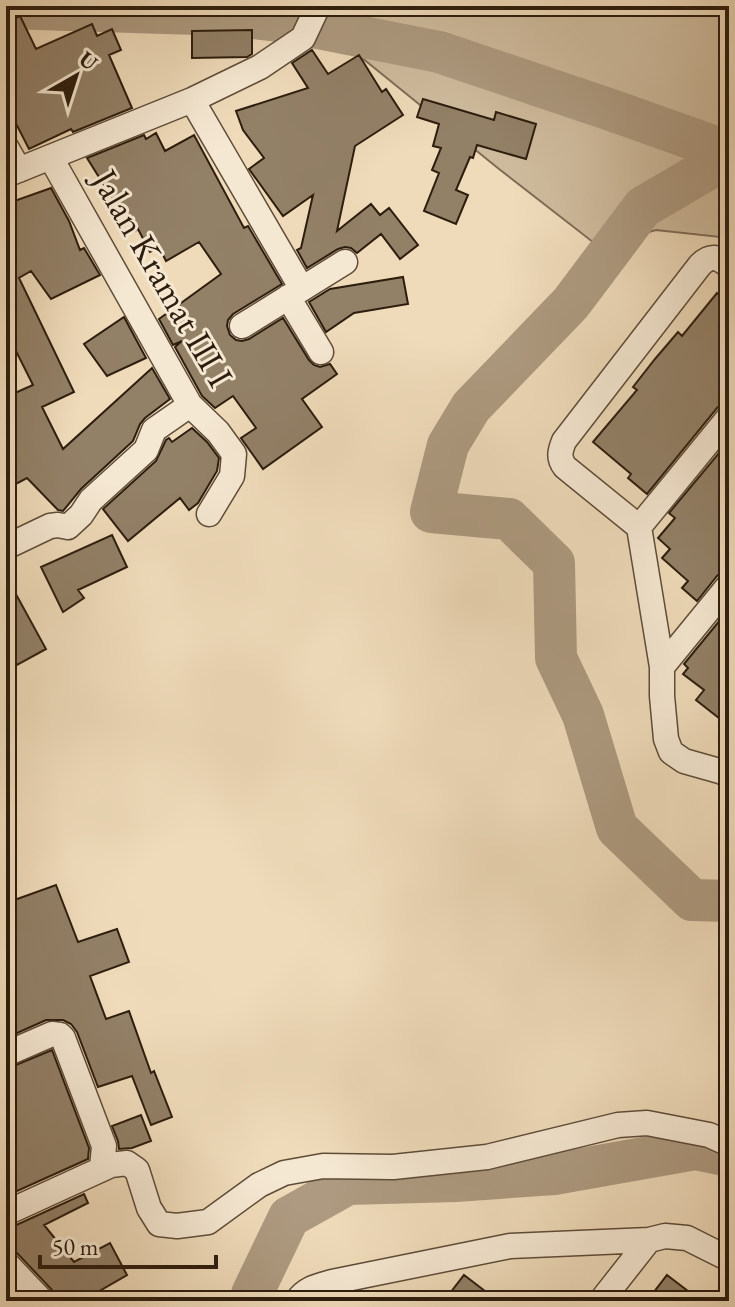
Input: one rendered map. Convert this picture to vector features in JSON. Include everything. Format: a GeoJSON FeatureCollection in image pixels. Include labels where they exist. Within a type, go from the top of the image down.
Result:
{"type":"FeatureCollection","features":[{"type":"Feature","properties":{"kind":"street"},"geometry":{"type":"LineString","coordinates":[[6,147],[12,172],[192,100],[260,67],[303,38],[318,6]]}},
{"type":"Feature","properties":{"kind":"street"},"geometry":{"type":"LineString","coordinates":[[192,100],[295,293],[321,352]]}},
{"type":"Feature","properties":{"kind":"street","name":"Jalan Kramat III I"},"geometry":{"type":"LineString","coordinates":[[51,158],[190,405],[218,432],[234,454],[232,476],[209,514]]}},
{"type":"Feature","properties":{"kind":"street"},"geometry":{"type":"LineString","coordinates":[[726,264],[715,257],[700,265],[564,441],[560,461],[639,527],[662,667],[666,739],[671,752],[684,761],[727,771]]}},
{"type":"Feature","properties":{"kind":"street"},"geometry":{"type":"LineString","coordinates":[[242,326],[345,262]]}},
{"type":"Feature","properties":{"kind":"street"},"geometry":{"type":"LineString","coordinates":[[6,547],[50,526],[68,527],[91,500],[146,450],[154,430],[190,405]]}},
{"type":"Feature","properties":{"kind":"street"},"geometry":{"type":"LineString","coordinates":[[639,527],[729,417]]}},
{"type":"Feature","properties":{"kind":"street"},"geometry":{"type":"LineString","coordinates":[[662,667],[729,585]]}},
{"type":"Feature","properties":{"kind":"street"},"geometry":{"type":"LineString","coordinates":[[6,1054],[52,1034],[63,1038],[104,1146],[102,1168]]}},
{"type":"Feature","properties":{"kind":"street"},"geometry":{"type":"LineString","coordinates":[[6,1213],[102,1168],[127,1163],[137,1170],[149,1208],[159,1224],[177,1226],[208,1222],[259,1185],[284,1173],[323,1166],[393,1167],[487,1157],[618,1125],[647,1123],[709,1135],[729,1144]]}},
{"type":"Feature","properties":{"kind":"street"},"geometry":{"type":"LineString","coordinates":[[297,1301],[309,1289],[332,1282],[510,1246],[649,1240],[665,1236],[687,1238],[729,1259]]}},
{"type":"Feature","properties":{"kind":"street"},"geometry":{"type":"LineString","coordinates":[[601,1301],[649,1240]]}},
{"type":"Feature","properties":{"kind":"street"},"geometry":{"type":"LineString","coordinates":[[6,1263],[42,1301]]}},
{"type":"Feature","properties":{"kind":"shaded area"},"geometry":{"type":"Polygon","coordinates":[[[298,6],[729,6],[729,238],[656,230],[598,246],[298,6]]]}},
{"type":"Feature","properties":{"kind":"building"},"geometry":{"type":"Polygon","coordinates":[[[20,16],[36,49],[92,24],[97,36],[112,29],[121,50],[109,55],[132,108],[73,132],[71,129],[29,149],[6,104],[6,22],[20,16]]]}},
{"type":"Feature","properties":{"kind":"building"},"geometry":{"type":"Polygon","coordinates":[[[252,30],[252,54],[247,57],[192,58],[192,31],[252,30]]]}},
{"type":"Feature","properties":{"kind":"building"},"geometry":{"type":"Polygon","coordinates":[[[312,50],[328,74],[359,55],[382,92],[386,89],[403,115],[355,146],[337,231],[371,204],[380,215],[389,208],[418,245],[400,259],[381,234],[357,253],[351,248],[338,249],[307,268],[297,250],[301,248],[313,195],[283,216],[249,169],[264,158],[243,130],[236,111],[308,88],[292,63],[312,50]]]}},
{"type":"Feature","properties":{"kind":"building"},"geometry":{"type":"Polygon","coordinates":[[[423,99],[494,120],[496,112],[536,124],[526,159],[477,145],[456,190],[468,195],[456,224],[424,211],[439,173],[432,170],[441,148],[433,146],[439,124],[417,117],[423,99]]]}},
{"type":"Feature","properties":{"kind":"building"},"geometry":{"type":"Polygon","coordinates":[[[156,133],[165,151],[194,135],[244,228],[248,226],[282,284],[233,314],[227,326],[230,335],[236,340],[249,339],[283,318],[309,360],[320,367],[330,364],[337,374],[302,399],[322,427],[263,469],[241,438],[256,428],[233,396],[215,408],[202,396],[175,347],[182,341],[173,345],[159,319],[221,274],[199,242],[166,261],[159,247],[150,252],[138,229],[135,231],[122,207],[119,209],[87,158],[156,133]]]}},
{"type":"Feature","properties":{"kind":"building"},"geometry":{"type":"Polygon","coordinates":[[[51,188],[80,250],[84,248],[100,275],[51,299],[31,271],[19,278],[74,392],[42,407],[63,449],[152,368],[170,399],[145,418],[133,441],[81,489],[63,511],[58,510],[27,478],[6,489],[6,397],[33,385],[11,341],[6,343],[6,204],[51,188]]]}},
{"type":"Feature","properties":{"kind":"building"},"geometry":{"type":"Polygon","coordinates":[[[403,277],[408,304],[354,313],[326,332],[309,302],[330,289],[403,277]]]}},
{"type":"Feature","properties":{"kind":"building"},"geometry":{"type":"Polygon","coordinates":[[[717,293],[729,303],[729,402],[717,408],[647,494],[628,478],[631,474],[593,442],[637,390],[633,387],[655,359],[678,332],[682,336],[717,293]]]}},
{"type":"Feature","properties":{"kind":"building"},"geometry":{"type":"Polygon","coordinates":[[[124,317],[146,358],[107,376],[84,344],[124,317]]]}},
{"type":"Feature","properties":{"kind":"building"},"geometry":{"type":"Polygon","coordinates":[[[192,428],[219,458],[217,471],[198,503],[189,510],[180,498],[128,541],[103,509],[156,461],[166,440],[169,438],[172,442],[192,428]]]}},
{"type":"Feature","properties":{"kind":"building"},"geometry":{"type":"Polygon","coordinates":[[[729,441],[729,570],[717,576],[697,601],[682,588],[688,581],[662,558],[670,549],[658,538],[675,518],[669,513],[729,441]]]}},
{"type":"Feature","properties":{"kind":"building"},"geometry":{"type":"Polygon","coordinates":[[[112,535],[127,567],[78,590],[84,598],[63,612],[41,567],[112,535]]]}},
{"type":"Feature","properties":{"kind":"building"},"geometry":{"type":"Polygon","coordinates":[[[6,576],[46,649],[17,665],[6,646],[6,576]]]}},
{"type":"Feature","properties":{"kind":"building"},"geometry":{"type":"Polygon","coordinates":[[[729,609],[729,726],[696,700],[704,690],[683,674],[688,668],[684,664],[729,609]]]}},
{"type":"Feature","properties":{"kind":"building"},"geometry":{"type":"Polygon","coordinates":[[[56,885],[78,942],[117,929],[129,962],[90,976],[106,1019],[129,1011],[151,1073],[154,1071],[172,1117],[151,1125],[132,1076],[98,1087],[77,1032],[63,1020],[46,1020],[6,1038],[6,903],[56,885]]]}},
{"type":"Feature","properties":{"kind":"building"},"geometry":{"type":"Polygon","coordinates":[[[52,1050],[89,1148],[88,1159],[6,1196],[6,1069],[52,1050]]]}},
{"type":"Feature","properties":{"kind":"building"},"geometry":{"type":"Polygon","coordinates":[[[141,1115],[151,1141],[119,1149],[112,1126],[141,1115]]]}},
{"type":"Feature","properties":{"kind":"building"},"geometry":{"type":"Polygon","coordinates":[[[84,1194],[88,1203],[44,1225],[74,1262],[110,1243],[127,1275],[82,1301],[57,1301],[53,1291],[17,1253],[6,1248],[6,1228],[84,1194]]]}},
{"type":"Feature","properties":{"kind":"building"},"geometry":{"type":"Polygon","coordinates":[[[464,1275],[498,1301],[444,1301],[464,1275]]]}},
{"type":"Feature","properties":{"kind":"building"},"geometry":{"type":"Polygon","coordinates":[[[667,1275],[701,1301],[647,1301],[667,1275]]]}},
{"type":"Feature","properties":{"kind":"waterway"},"geometry":{"type":"LineString","coordinates":[[6,8],[229,15],[287,22],[439,52],[729,152]]}},
{"type":"Feature","properties":{"kind":"waterway"},"geometry":{"type":"LineString","coordinates":[[729,157],[643,207],[571,303],[471,407],[448,445],[431,512],[509,519],[554,563],[556,658],[583,715],[617,828],[692,900],[729,901]]}},
{"type":"Feature","properties":{"kind":"waterway"},"geometry":{"type":"LineString","coordinates":[[252,1301],[252,1294],[289,1217],[348,1184],[554,1174],[695,1149],[729,1156]]}}]}
